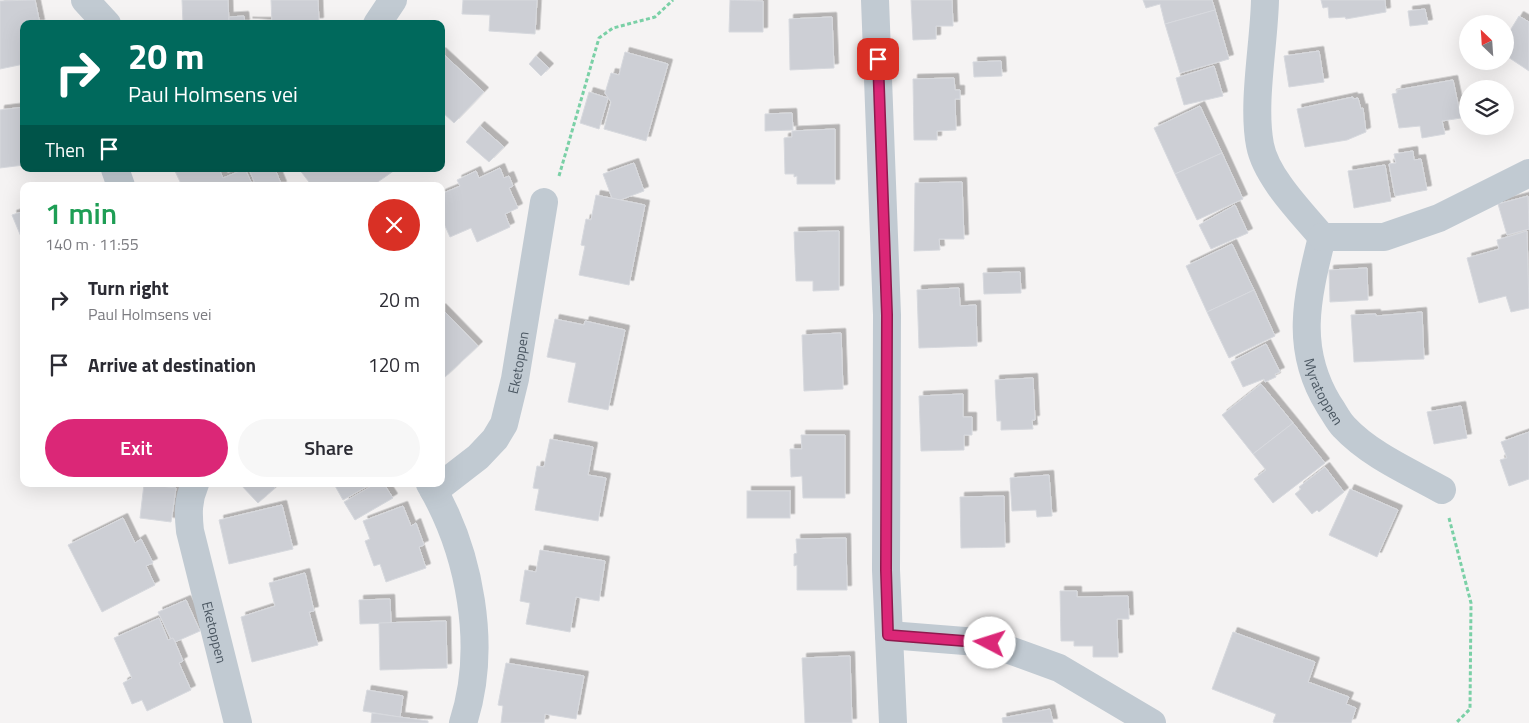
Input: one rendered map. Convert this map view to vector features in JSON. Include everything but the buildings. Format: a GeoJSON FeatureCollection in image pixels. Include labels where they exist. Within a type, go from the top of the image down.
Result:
{"type":"FeatureCollection","features":[{"type":"Feature","properties":{"kind":"street"},"geometry":{"type":"LineString","coordinates":[[80,0],[82,20]]}},
{"type":"Feature","properties":{"kind":"street"},"geometry":{"type":"LineString","coordinates":[[85,0],[102,20]]}},
{"type":"Feature","properties":{"kind":"street"},"geometry":{"type":"LineString","coordinates":[[380,20],[393,0]]}},
{"type":"Feature","properties":{"kind":"street"},"geometry":{"type":"LineString","coordinates":[[875,0],[887,315],[886,570],[893,723]]}},
{"type":"Feature","properties":{"kind":"street"},"geometry":{"type":"LineString","coordinates":[[1265,0],[1258,106],[1260,146],[1275,179],[1322,237],[1384,237],[1439,218],[1529,173]]}},
{"type":"Feature","properties":{"kind":"street","name":"Eketoppen"},"geometry":{"type":"LineString","coordinates":[[445,479],[478,457],[495,439],[504,424],[515,379],[544,202]]}},
{"type":"Feature","properties":{"kind":"street","name":"Myratoppen"},"geometry":{"type":"LineString","coordinates":[[1322,237],[1308,294],[1306,345],[1320,390],[1343,427],[1373,451],[1442,490]]}},
{"type":"Feature","properties":{"kind":"street","name":"Eketoppen"},"geometry":{"type":"LineString","coordinates":[[194,487],[188,511],[190,531],[238,723]]}},
{"type":"Feature","properties":{"kind":"street","name":"Eketoppen"},"geometry":{"type":"LineString","coordinates":[[432,487],[458,549],[472,613],[473,682],[463,723]]}},
{"type":"Feature","properties":{"kind":"street"},"geometry":{"type":"LineString","coordinates":[[888,635],[990,643],[1059,668],[1152,723]]}},
{"type":"Feature","properties":{"kind":"path"},"geometry":{"type":"LineString","coordinates":[[544,202],[562,170],[599,38],[614,28],[655,17],[673,0]]}},
{"type":"Feature","properties":{"kind":"path"},"geometry":{"type":"LineString","coordinates":[[1442,490],[1471,603],[1470,709],[1456,723]]}},
{"type":"Feature","properties":{"kind":"route"},"geometry":{"type":"LineString","coordinates":[[878,59],[887,315],[886,570],[888,635],[990,643]]}}]}
